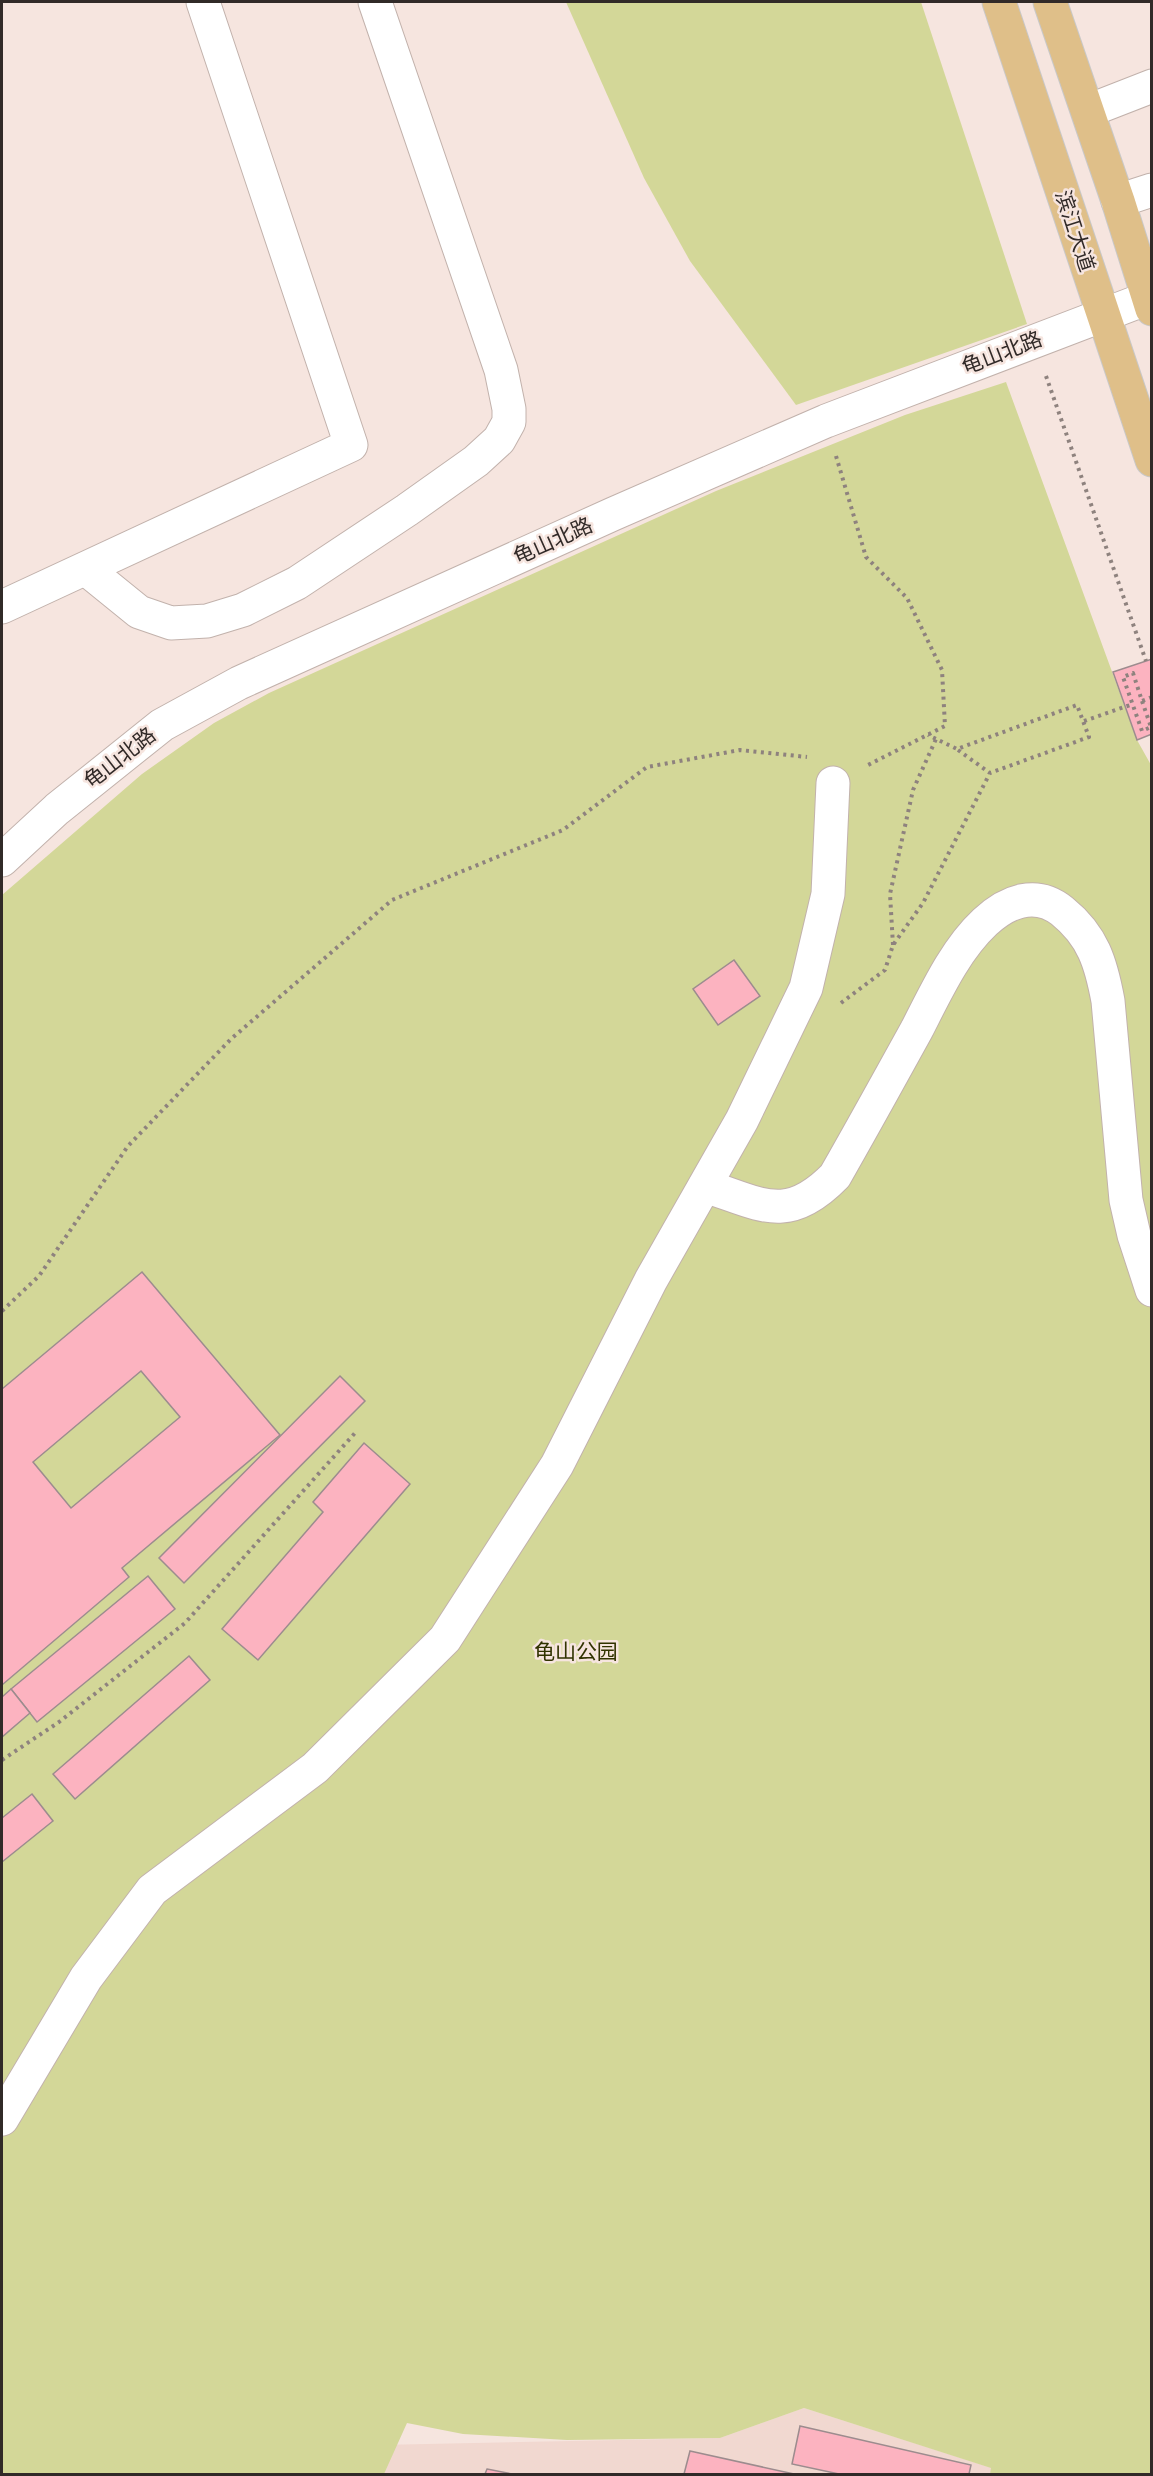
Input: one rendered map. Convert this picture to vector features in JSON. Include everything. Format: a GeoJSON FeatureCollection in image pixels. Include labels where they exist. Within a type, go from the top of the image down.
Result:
{"type":"FeatureCollection","features":[{"type":"Feature","properties":{"kind":"main road","name":"滨江大道"},"geometry":{"type":"LineString","coordinates":[[999,2],[1152,460]]}},
{"type":"Feature","properties":{"kind":"main road"},"geometry":{"type":"LineString","coordinates":[[1050,2],[1119,201],[1150,303]]}},
{"type":"Feature","properties":{"kind":"street"},"geometry":{"type":"LineString","coordinates":[[2,607],[351,445],[203,2]]}},
{"type":"Feature","properties":{"kind":"street"},"geometry":{"type":"LineString","coordinates":[[86,569],[139,612],[171,623],[207,621],[243,610],[297,583],[407,510],[476,461],[499,440],[509,422],[510,408],[501,370],[375,2]]}},
{"type":"Feature","properties":{"kind":"street"},"geometry":{"type":"LineString","coordinates":[[1088,111],[1152,86]]}},
{"type":"Feature","properties":{"kind":"street"},"geometry":{"type":"LineString","coordinates":[[1119,201],[1152,190]]}},
{"type":"Feature","properties":{"kind":"street","name":"龟山北路"},"geometry":{"type":"LineString","coordinates":[[2,860],[57,809],[162,726],[238,683],[613,513],[826,421],[1103,314],[1150,303]]}},
{"type":"Feature","properties":{"kind":"street"},"geometry":{"type":"LineString","coordinates":[[2,2119],[86,1978],[152,1890],[315,1768],[445,1639],[557,1465],[651,1280],[742,1120],[807,988],[828,894],[833,783]]}},
{"type":"Feature","properties":{"kind":"street"},"geometry":{"type":"LineString","coordinates":[[705,1185],[766,1206],[782,1207],[817,1194],[835,1176],[951,966],[985,922],[1007,906],[1034,898],[1053,904],[1084,930],[1104,976],[1126,1200],[1134,1235],[1152,1290]]}},
{"type":"Feature","properties":{"kind":"path"},"geometry":{"type":"LineString","coordinates":[[1044,369],[1146,661]]}},
{"type":"Feature","properties":{"kind":"path"},"geometry":{"type":"LineString","coordinates":[[2,1311],[39,1276],[128,1146],[231,1039],[392,900],[563,830],[647,767],[740,750],[805,755],[833,783],[945,726],[942,670],[907,598],[866,557],[826,421]]}},
{"type":"Feature","properties":{"kind":"path"},"geometry":{"type":"LineString","coordinates":[[1133,673],[1142,700],[1152,727],[1142,730],[1123,676],[1133,673]]}},
{"type":"Feature","properties":{"kind":"path"},"geometry":{"type":"LineString","coordinates":[[1142,700],[1152,697]]}},
{"type":"Feature","properties":{"kind":"path"},"geometry":{"type":"LineString","coordinates":[[1084,721],[1132,704]]}},
{"type":"Feature","properties":{"kind":"path"},"geometry":{"type":"LineString","coordinates":[[892,945],[923,903],[990,773],[1089,737],[1077,705],[957,749]]}},
{"type":"Feature","properties":{"kind":"path"},"geometry":{"type":"LineString","coordinates":[[928,735],[957,749],[990,773]]}},
{"type":"Feature","properties":{"kind":"path"},"geometry":{"type":"LineString","coordinates":[[832,1010],[885,970],[892,945],[890,894],[913,790],[936,739]]}},
{"type":"Feature","properties":{"kind":"path"},"geometry":{"type":"LineString","coordinates":[[2,1760],[59,1722],[185,1623],[355,1433]]}},
{"type":"Feature","properties":{"kind":"shaded area"},"geometry":{"type":"Polygon","coordinates":[[[804,2408],[992,2468],[990,2474],[280,2474],[331,2446],[720,2438],[804,2408]]]}},
{"type":"Feature","properties":{"kind":"green space"},"geometry":{"type":"Polygon","coordinates":[[[566,2],[921,2],[1027,324],[796,405],[690,261],[644,178],[566,2]]]}},
{"type":"Feature","properties":{"kind":"green space","name":"龟山公园"},"geometry":{"type":"Polygon","coordinates":[[[1006,382],[1137,740],[1151,765],[1151,2474],[990,2474],[991,2468],[804,2408],[720,2438],[567,2440],[463,2434],[407,2423],[384,2474],[2,2474],[2,895],[142,774],[214,723],[269,693],[716,491],[905,415],[1006,382]]]}},
{"type":"Feature","properties":{"kind":"building"},"geometry":{"type":"Polygon","coordinates":[[[1152,659],[1152,734],[1137,740],[1113,672],[1152,659]]]}},
{"type":"Feature","properties":{"kind":"building"},"geometry":{"type":"Polygon","coordinates":[[[734,960],[760,996],[718,1025],[693,989],[734,960]]]}},
{"type":"Feature","properties":{"kind":"building"},"geometry":{"type":"Polygon","coordinates":[[[142,1272],[280,1435],[122,1568],[129,1577],[2,1685],[2,1389],[142,1272]],[[141,1371],[33,1462],[71,1508],[180,1417],[141,1371]]]}},
{"type":"Feature","properties":{"kind":"building"},"geometry":{"type":"Polygon","coordinates":[[[340,1376],[365,1401],[184,1583],[159,1558],[340,1376]]]}},
{"type":"Feature","properties":{"kind":"building"},"geometry":{"type":"Polygon","coordinates":[[[364,1443],[410,1484],[258,1660],[222,1629],[323,1512],[313,1502],[364,1443]]]}},
{"type":"Feature","properties":{"kind":"building"},"geometry":{"type":"Polygon","coordinates":[[[148,1576],[175,1609],[37,1722],[11,1689],[148,1576]]]}},
{"type":"Feature","properties":{"kind":"building"},"geometry":{"type":"Polygon","coordinates":[[[189,1656],[210,1680],[75,1799],[53,1774],[189,1656]]]}},
{"type":"Feature","properties":{"kind":"building"},"geometry":{"type":"Polygon","coordinates":[[[11,1689],[30,1713],[2,1737],[2,1697],[11,1689]]]}},
{"type":"Feature","properties":{"kind":"building"},"geometry":{"type":"Polygon","coordinates":[[[32,1794],[53,1821],[2,1862],[2,1818],[32,1794]]]}},
{"type":"Feature","properties":{"kind":"building"},"geometry":{"type":"Polygon","coordinates":[[[800,2426],[971,2465],[969,2474],[839,2474],[792,2464],[800,2426]]]}},
{"type":"Feature","properties":{"kind":"building"},"geometry":{"type":"Polygon","coordinates":[[[690,2451],[794,2474],[684,2474],[690,2451]]]}},
{"type":"Feature","properties":{"kind":"building"},"geometry":{"type":"Polygon","coordinates":[[[487,2469],[512,2474],[485,2474],[487,2469]]]}}]}
